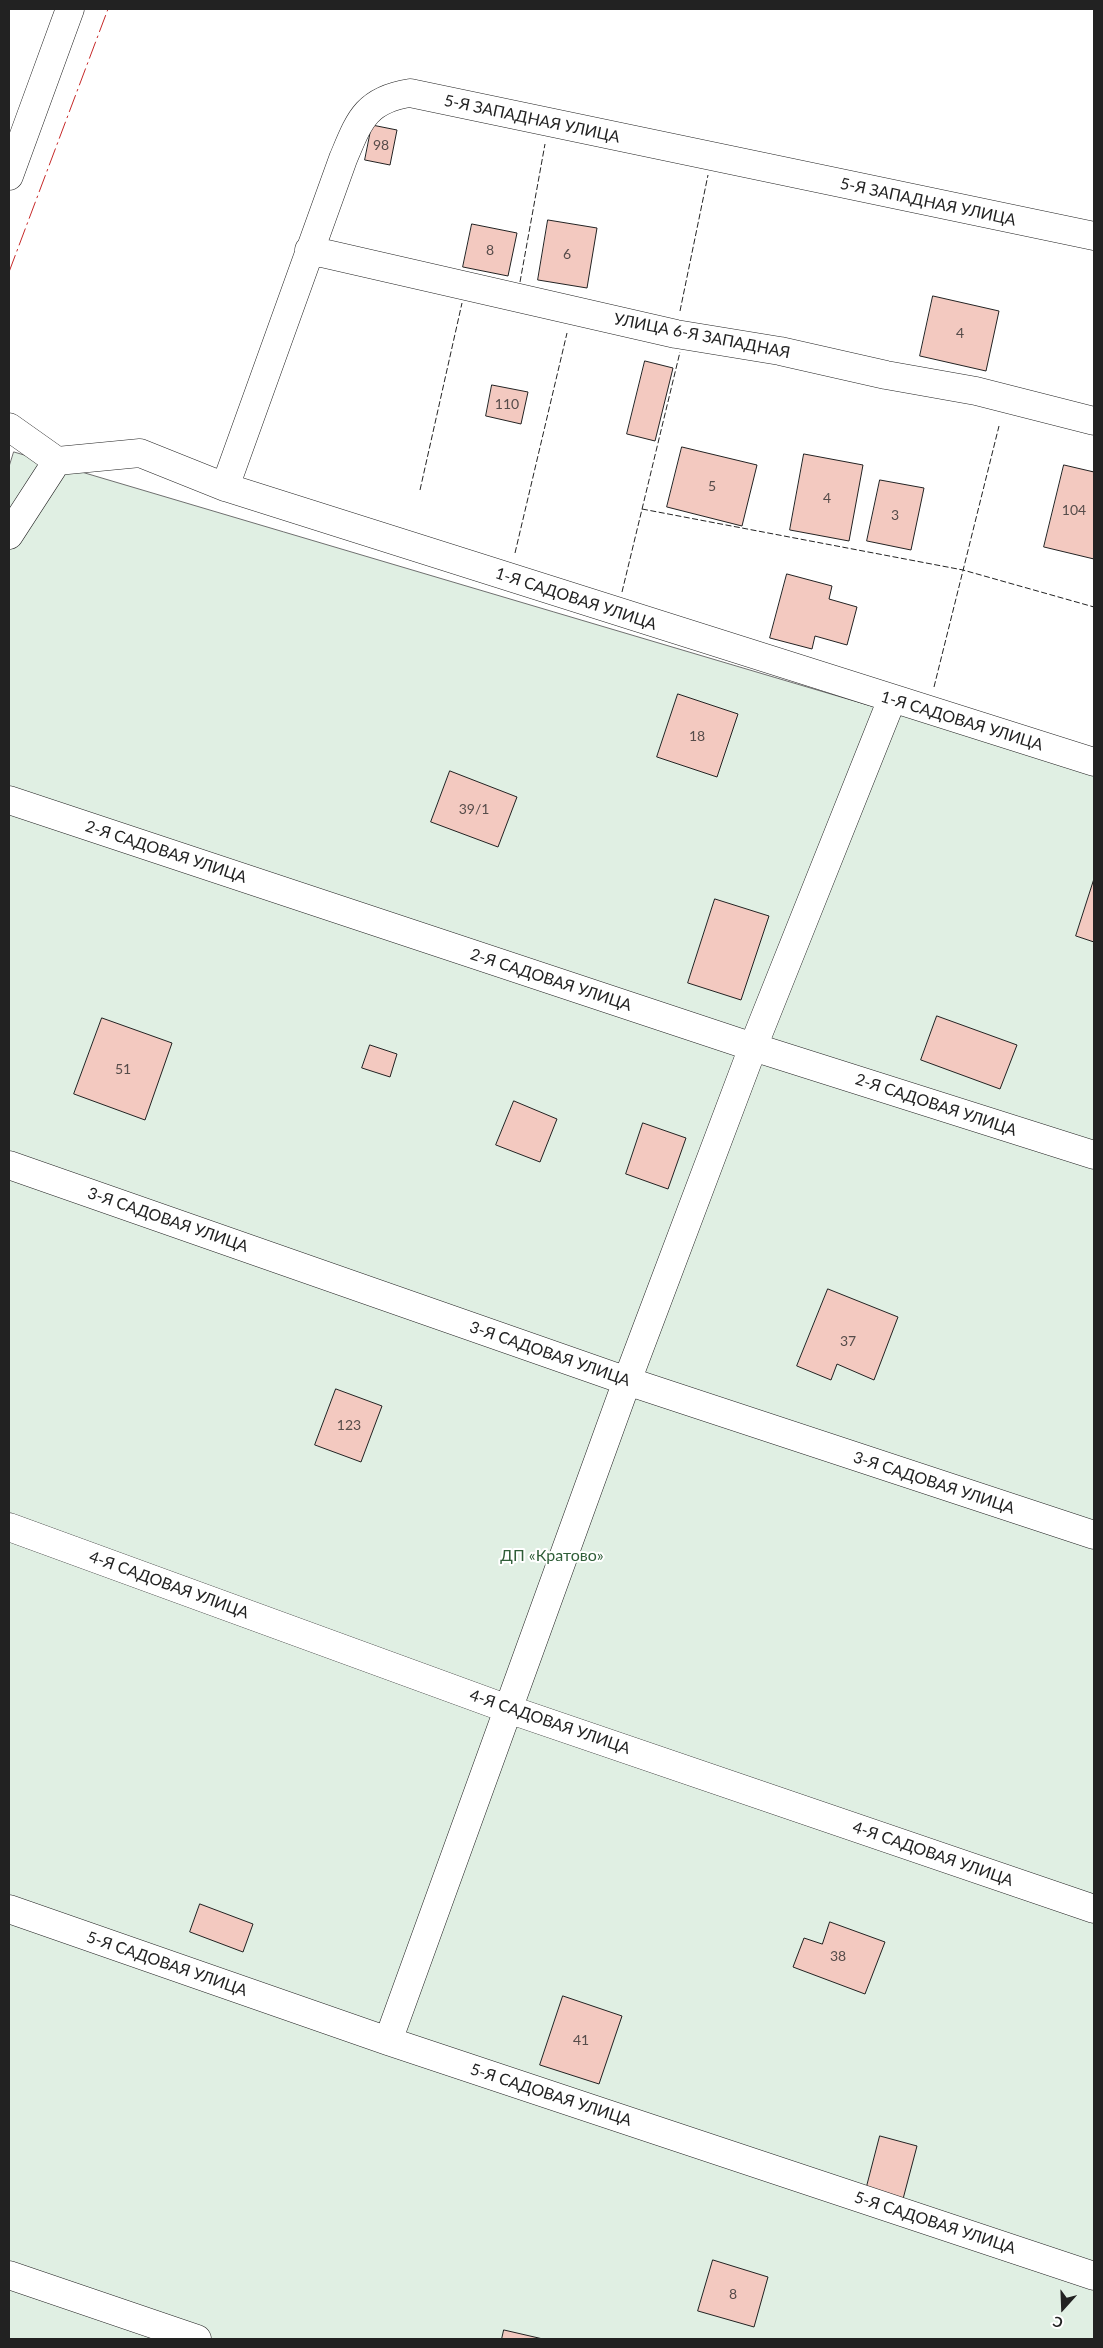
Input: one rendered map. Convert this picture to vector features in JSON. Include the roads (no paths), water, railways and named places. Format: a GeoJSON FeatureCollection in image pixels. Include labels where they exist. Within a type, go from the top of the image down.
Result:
{"type":"FeatureCollection","features":[{"type":"Feature","properties":{"kind":"street"},"geometry":{"type":"LineString","coordinates":[[9,176],[70,9]]}},
{"type":"Feature","properties":{"kind":"street","name":"5-Я ЗАПАДНАЯ УЛИЦА"},"geometry":{"type":"LineString","coordinates":[[225,487],[309,250],[355,129],[373,105],[391,96],[410,93],[1094,236]]}},
{"type":"Feature","properties":{"kind":"street","name":"УЛИЦА 6-Я ЗАПАДНАЯ"},"geometry":{"type":"LineString","coordinates":[[309,250],[676,334],[780,351],[886,375],[976,391],[1094,421]]}},
{"type":"Feature","properties":{"kind":"street"},"geometry":{"type":"LineString","coordinates":[[9,427],[57,461],[9,535]]}},
{"type":"Feature","properties":{"kind":"street","name":"1-Я САДОВАЯ УЛИЦА"},"geometry":{"type":"LineString","coordinates":[[57,461],[140,453],[225,487],[1094,762]]}},
{"type":"Feature","properties":{"kind":"street"},"geometry":{"type":"LineString","coordinates":[[388,2041],[627,1381],[754,1047],[892,699]]}},
{"type":"Feature","properties":{"kind":"street","name":"2-Я САДОВАЯ УЛИЦА"},"geometry":{"type":"LineString","coordinates":[[9,800],[754,1047],[1094,1155]]}},
{"type":"Feature","properties":{"kind":"street","name":"3-Я САДОВАЯ УЛИЦА"},"geometry":{"type":"LineString","coordinates":[[9,1165],[627,1381],[1094,1536]]}},
{"type":"Feature","properties":{"kind":"street","name":"4-Я САДОВАЯ УЛИЦА"},"geometry":{"type":"LineString","coordinates":[[9,1527],[508,1709],[1094,1909]]}},
{"type":"Feature","properties":{"kind":"street","name":"5-Я САДОВАЯ УЛИЦА"},"geometry":{"type":"LineString","coordinates":[[9,1910],[388,2041],[1094,2276]]}},
{"type":"Feature","properties":{"kind":"street"},"geometry":{"type":"LineString","coordinates":[[9,2275],[197,2339]]}},
{"type":"Feature","properties":{"kind":"park label","name":"ДП «Кратово»"},"geometry":{"type":"Point","coordinates":[552,1556]}}]}
